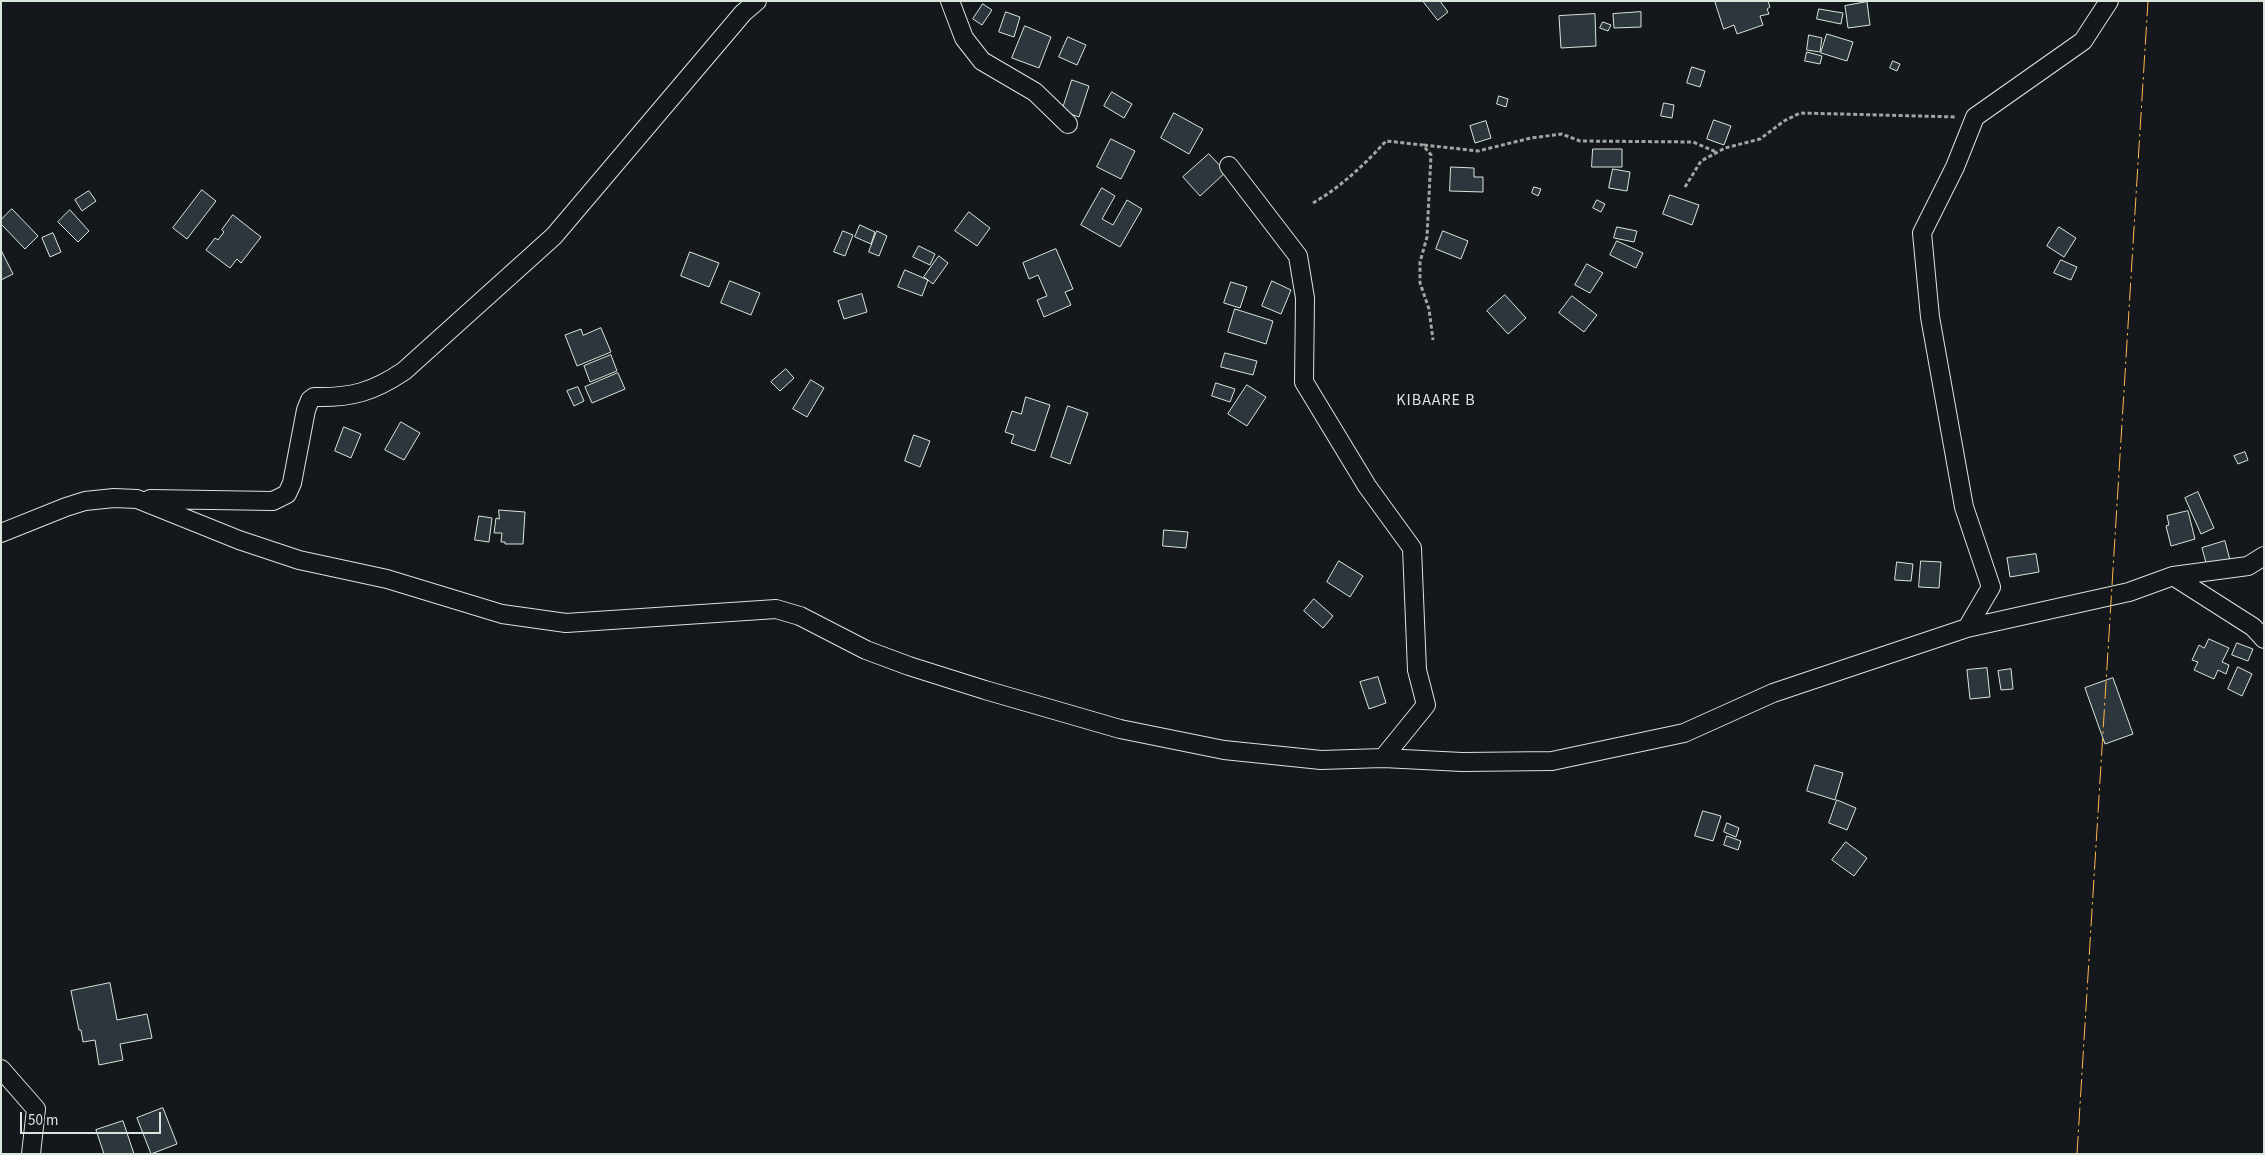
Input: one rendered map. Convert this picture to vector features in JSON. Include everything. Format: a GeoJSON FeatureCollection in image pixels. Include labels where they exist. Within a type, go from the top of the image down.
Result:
{"type":"FeatureCollection","features":[{"type":"Feature","properties":{"kind":"street"},"geometry":{"type":"LineString","coordinates":[[1,533],[86,501],[114,498],[273,501],[287,494],[292,483],[310,400],[314,397],[346,397],[362,393],[384,385],[404,371],[554,236],[743,13],[757,1]]}},
{"type":"Feature","properties":{"kind":"street"},"geometry":{"type":"LineString","coordinates":[[950,1],[964,38],[982,61],[1035,92],[1068,124]]}},
{"type":"Feature","properties":{"kind":"street"},"geometry":{"type":"LineString","coordinates":[[1967,628],[1991,587],[1964,507],[1930,317],[1922,233],[1955,167],[1975,117],[2082,41],[2109,1]]}},
{"type":"Feature","properties":{"kind":"street"},"geometry":{"type":"LineString","coordinates":[[1229,166],[1298,256],[1305,298],[1304,382],[1367,486],[1412,548],[1417,670],[1426,705],[1382,758]]}},
{"type":"Feature","properties":{"kind":"street"},"geometry":{"type":"LineString","coordinates":[[136,499],[239,540],[298,560],[387,579],[502,614],[566,622],[776,609],[800,616],[866,650],[909,666],[1120,729],[1233,751],[1321,760],[1382,758],[1462,762],[1552,761],[1684,733],[1773,693],[1967,628],[2129,592],[2173,576],[2248,566],[2264,556]]}},
{"type":"Feature","properties":{"kind":"street"},"geometry":{"type":"LineString","coordinates":[[2173,576],[2253,627],[2264,640]]}},
{"type":"Feature","properties":{"kind":"street"},"geometry":{"type":"LineString","coordinates":[[1,1069],[36,1109],[31,1154]]}},
{"type":"Feature","properties":{"kind":"path"},"geometry":{"type":"LineString","coordinates":[[1685,187],[1701,161],[1716,152],[1760,139],[1784,121],[1800,113],[1975,117]]}},
{"type":"Feature","properties":{"kind":"path"},"geometry":{"type":"LineString","coordinates":[[1313,202],[1329,194],[1369,159],[1386,141],[1478,150],[1531,138],[1562,134],[1580,140],[1693,142],[1716,152]]}},
{"type":"Feature","properties":{"kind":"path"},"geometry":{"type":"LineString","coordinates":[[1423,145],[1431,155],[1427,237],[1420,262],[1420,282],[1429,309],[1433,340]]}},
{"type":"Feature","properties":{"kind":"building"},"geometry":{"type":"Polygon","coordinates":[[[1423,1],[1440,1],[1448,12],[1438,20],[1423,1]]]}},
{"type":"Feature","properties":{"kind":"building"},"geometry":{"type":"Polygon","coordinates":[[[1715,1],[1768,1],[1770,7],[1767,9],[1769,14],[1760,16],[1763,25],[1737,34],[1734,25],[1724,29],[1715,1]]]}},
{"type":"Feature","properties":{"kind":"building"},"geometry":{"type":"Polygon","coordinates":[[[1867,2],[1870,25],[1848,28],[1845,6],[1867,2]]]}},
{"type":"Feature","properties":{"kind":"building"},"geometry":{"type":"Polygon","coordinates":[[[983,4],[992,10],[982,25],[973,19],[983,4]]]}},
{"type":"Feature","properties":{"kind":"building"},"geometry":{"type":"Polygon","coordinates":[[[1819,9],[1843,13],[1841,24],[1817,19],[1819,9]]]}},
{"type":"Feature","properties":{"kind":"building"},"geometry":{"type":"Polygon","coordinates":[[[1006,12],[1020,17],[1014,37],[999,32],[1006,12]]]}},
{"type":"Feature","properties":{"kind":"building"},"geometry":{"type":"Polygon","coordinates":[[[1641,12],[1641,27],[1614,28],[1613,14],[1641,12]]]}},
{"type":"Feature","properties":{"kind":"building"},"geometry":{"type":"Polygon","coordinates":[[[1595,14],[1596,46],[1561,48],[1559,16],[1595,14]]]}},
{"type":"Feature","properties":{"kind":"building"},"geometry":{"type":"Polygon","coordinates":[[[1603,22],[1611,25],[1608,31],[1600,28],[1603,22]]]}},
{"type":"Feature","properties":{"kind":"building"},"geometry":{"type":"Polygon","coordinates":[[[1025,26],[1051,37],[1039,68],[1012,58],[1025,26]]]}},
{"type":"Feature","properties":{"kind":"building"},"geometry":{"type":"Polygon","coordinates":[[[1827,34],[1853,42],[1847,61],[1821,53],[1827,34]]]}},
{"type":"Feature","properties":{"kind":"building"},"geometry":{"type":"Polygon","coordinates":[[[1809,35],[1822,38],[1820,52],[1807,50],[1809,35]]]}},
{"type":"Feature","properties":{"kind":"building"},"geometry":{"type":"Polygon","coordinates":[[[1068,37],[1086,45],[1077,65],[1059,57],[1068,37]]]}},
{"type":"Feature","properties":{"kind":"building"},"geometry":{"type":"Polygon","coordinates":[[[1807,52],[1822,56],[1820,64],[1805,61],[1807,52]]]}},
{"type":"Feature","properties":{"kind":"building"},"geometry":{"type":"Polygon","coordinates":[[[1893,61],[1900,64],[1897,71],[1890,68],[1893,61]]]}},
{"type":"Feature","properties":{"kind":"building"},"geometry":{"type":"Polygon","coordinates":[[[1692,67],[1705,71],[1700,87],[1687,83],[1692,67]]]}},
{"type":"Feature","properties":{"kind":"building"},"geometry":{"type":"Polygon","coordinates":[[[1072,80],[1089,86],[1079,117],[1062,111],[1072,80]]]}},
{"type":"Feature","properties":{"kind":"building"},"geometry":{"type":"Polygon","coordinates":[[[1112,92],[1132,104],[1124,118],[1104,106],[1112,92]]]}},
{"type":"Feature","properties":{"kind":"building"},"geometry":{"type":"Polygon","coordinates":[[[1499,96],[1508,99],[1506,107],[1497,104],[1499,96]]]}},
{"type":"Feature","properties":{"kind":"building"},"geometry":{"type":"Polygon","coordinates":[[[1664,103],[1674,105],[1672,118],[1661,116],[1664,103]]]}},
{"type":"Feature","properties":{"kind":"building"},"geometry":{"type":"Polygon","coordinates":[[[1174,113],[1203,129],[1189,154],[1161,138],[1174,113]]]}},
{"type":"Feature","properties":{"kind":"building"},"geometry":{"type":"Polygon","coordinates":[[[1714,120],[1731,126],[1724,145],[1707,139],[1714,120]]]}},
{"type":"Feature","properties":{"kind":"building"},"geometry":{"type":"Polygon","coordinates":[[[1486,121],[1491,138],[1475,143],[1470,126],[1486,121]]]}},
{"type":"Feature","properties":{"kind":"building"},"geometry":{"type":"Polygon","coordinates":[[[1111,139],[1135,151],[1121,179],[1097,167],[1111,139]]]}},
{"type":"Feature","properties":{"kind":"building"},"geometry":{"type":"Polygon","coordinates":[[[1593,149],[1622,149],[1622,167],[1592,167],[1593,149]]]}},
{"type":"Feature","properties":{"kind":"building"},"geometry":{"type":"Polygon","coordinates":[[[1209,154],[1226,172],[1200,196],[1183,177],[1209,154]]]}},
{"type":"Feature","properties":{"kind":"building"},"geometry":{"type":"Polygon","coordinates":[[[1451,167],[1474,168],[1474,177],[1483,177],[1483,192],[1450,191],[1451,167]]]}},
{"type":"Feature","properties":{"kind":"building"},"geometry":{"type":"Polygon","coordinates":[[[1613,169],[1630,172],[1627,191],[1609,188],[1613,169]]]}},
{"type":"Feature","properties":{"kind":"building"},"geometry":{"type":"Polygon","coordinates":[[[1534,187],[1541,189],[1538,196],[1532,193],[1534,187]]]}},
{"type":"Feature","properties":{"kind":"building"},"geometry":{"type":"Polygon","coordinates":[[[1102,188],[1115,196],[1102,219],[1113,225],[1127,200],[1142,209],[1120,247],[1081,225],[1102,188]]]}},
{"type":"Feature","properties":{"kind":"building"},"geometry":{"type":"Polygon","coordinates":[[[202,190],[216,201],[187,239],[173,228],[202,190]]]}},
{"type":"Feature","properties":{"kind":"building"},"geometry":{"type":"Polygon","coordinates":[[[89,191],[96,201],[82,211],[75,200],[89,191]]]}},
{"type":"Feature","properties":{"kind":"building"},"geometry":{"type":"Polygon","coordinates":[[[1670,195],[1699,205],[1692,225],[1663,214],[1670,195]]]}},
{"type":"Feature","properties":{"kind":"building"},"geometry":{"type":"Polygon","coordinates":[[[1597,200],[1605,204],[1601,212],[1593,208],[1597,200]]]}},
{"type":"Feature","properties":{"kind":"building"},"geometry":{"type":"Polygon","coordinates":[[[12,209],[38,236],[25,249],[1,224],[1,220],[12,209]]]}},
{"type":"Feature","properties":{"kind":"building"},"geometry":{"type":"Polygon","coordinates":[[[70,210],[89,231],[78,242],[58,222],[70,210]]]}},
{"type":"Feature","properties":{"kind":"building"},"geometry":{"type":"Polygon","coordinates":[[[969,212],[990,228],[977,246],[955,231],[969,212]]]}},
{"type":"Feature","properties":{"kind":"building"},"geometry":{"type":"Polygon","coordinates":[[[233,215],[261,237],[241,263],[237,259],[230,268],[206,250],[215,238],[218,240],[224,232],[222,230],[233,215]]]}},
{"type":"Feature","properties":{"kind":"building"},"geometry":{"type":"Polygon","coordinates":[[[860,225],[875,232],[871,244],[855,237],[860,225]]]}},
{"type":"Feature","properties":{"kind":"building"},"geometry":{"type":"Polygon","coordinates":[[[1617,227],[1637,231],[1634,242],[1614,238],[1617,227]]]}},
{"type":"Feature","properties":{"kind":"building"},"geometry":{"type":"Polygon","coordinates":[[[2059,227],[2076,238],[2064,257],[2047,246],[2059,227]]]}},
{"type":"Feature","properties":{"kind":"building"},"geometry":{"type":"Polygon","coordinates":[[[843,231],[853,235],[845,256],[834,252],[843,231]]]}},
{"type":"Feature","properties":{"kind":"building"},"geometry":{"type":"Polygon","coordinates":[[[877,231],[887,236],[879,256],[869,252],[877,231]]]}},
{"type":"Feature","properties":{"kind":"building"},"geometry":{"type":"Polygon","coordinates":[[[1443,231],[1468,241],[1461,259],[1436,249],[1443,231]]]}},
{"type":"Feature","properties":{"kind":"building"},"geometry":{"type":"Polygon","coordinates":[[[53,233],[61,252],[50,257],[42,238],[53,233]]]}},
{"type":"Feature","properties":{"kind":"building"},"geometry":{"type":"Polygon","coordinates":[[[1617,241],[1643,253],[1636,268],[1610,255],[1617,241]]]}},
{"type":"Feature","properties":{"kind":"building"},"geometry":{"type":"Polygon","coordinates":[[[919,246],[935,254],[930,265],[913,257],[919,246]]]}},
{"type":"Feature","properties":{"kind":"building"},"geometry":{"type":"Polygon","coordinates":[[[1056,249],[1073,289],[1065,292],[1071,305],[1044,317],[1037,300],[1047,296],[1038,275],[1029,279],[1023,263],[1056,249]]]}},
{"type":"Feature","properties":{"kind":"building"},"geometry":{"type":"Polygon","coordinates":[[[1,250],[13,274],[1,280],[1,250]]]}},
{"type":"Feature","properties":{"kind":"building"},"geometry":{"type":"Polygon","coordinates":[[[690,252],[719,263],[709,287],[681,276],[690,252]]]}},
{"type":"Feature","properties":{"kind":"building"},"geometry":{"type":"Polygon","coordinates":[[[939,256],[948,263],[933,284],[924,277],[939,256]]]}},
{"type":"Feature","properties":{"kind":"building"},"geometry":{"type":"Polygon","coordinates":[[[2061,260],[2077,267],[2071,280],[2054,273],[2061,260]]]}},
{"type":"Feature","properties":{"kind":"building"},"geometry":{"type":"Polygon","coordinates":[[[1587,264],[1603,273],[1590,293],[1575,285],[1587,264]]]}},
{"type":"Feature","properties":{"kind":"building"},"geometry":{"type":"Polygon","coordinates":[[[905,270],[928,280],[922,296],[898,287],[905,270]]]}},
{"type":"Feature","properties":{"kind":"building"},"geometry":{"type":"Polygon","coordinates":[[[730,281],[760,293],[751,315],[721,303],[730,281]]]}},
{"type":"Feature","properties":{"kind":"building"},"geometry":{"type":"Polygon","coordinates":[[[1272,281],[1291,290],[1281,314],[1262,306],[1272,281]]]}},
{"type":"Feature","properties":{"kind":"building"},"geometry":{"type":"Polygon","coordinates":[[[1231,282],[1247,287],[1240,308],[1224,303],[1231,282]]]}},
{"type":"Feature","properties":{"kind":"building"},"geometry":{"type":"Polygon","coordinates":[[[862,294],[867,312],[844,319],[838,301],[862,294]]]}},
{"type":"Feature","properties":{"kind":"building"},"geometry":{"type":"Polygon","coordinates":[[[1505,295],[1526,318],[1508,334],[1487,311],[1505,295]]]}},
{"type":"Feature","properties":{"kind":"building"},"geometry":{"type":"Polygon","coordinates":[[[1572,296],[1597,315],[1584,332],[1559,313],[1572,296]]]}},
{"type":"Feature","properties":{"kind":"building"},"geometry":{"type":"Polygon","coordinates":[[[1235,309],[1273,321],[1266,344],[1228,332],[1235,309]]]}},
{"type":"Feature","properties":{"kind":"building"},"geometry":{"type":"Polygon","coordinates":[[[601,328],[611,352],[577,366],[565,335],[581,329],[583,335],[601,328]]]}},
{"type":"Feature","properties":{"kind":"building"},"geometry":{"type":"Polygon","coordinates":[[[1225,353],[1257,361],[1253,375],[1221,367],[1225,353]]]}},
{"type":"Feature","properties":{"kind":"building"},"geometry":{"type":"Polygon","coordinates":[[[611,355],[617,371],[590,382],[584,366],[611,355]]]}},
{"type":"Feature","properties":{"kind":"building"},"geometry":{"type":"Polygon","coordinates":[[[786,369],[794,378],[780,391],[771,382],[786,369]]]}},
{"type":"Feature","properties":{"kind":"building"},"geometry":{"type":"Polygon","coordinates":[[[618,373],[625,389],[592,403],[585,387],[618,373]]]}},
{"type":"Feature","properties":{"kind":"building"},"geometry":{"type":"Polygon","coordinates":[[[811,380],[824,388],[807,417],[793,409],[811,380]]]}},
{"type":"Feature","properties":{"kind":"building"},"geometry":{"type":"Polygon","coordinates":[[[1216,383],[1235,389],[1230,402],[1212,396],[1216,383]]]}},
{"type":"Feature","properties":{"kind":"building"},"geometry":{"type":"Polygon","coordinates":[[[1247,385],[1266,397],[1247,426],[1228,414],[1247,385]]]}},
{"type":"Feature","properties":{"kind":"building"},"geometry":{"type":"Polygon","coordinates":[[[578,387],[584,401],[574,406],[567,391],[578,387]]]}},
{"type":"Feature","properties":{"kind":"building"},"geometry":{"type":"Polygon","coordinates":[[[1026,397],[1050,405],[1035,451],[1011,443],[1014,435],[1005,432],[1012,411],[1021,414],[1026,397]]]}},
{"type":"Feature","properties":{"kind":"building"},"geometry":{"type":"Polygon","coordinates":[[[1068,406],[1088,413],[1070,464],[1051,457],[1068,406]]]}},
{"type":"Feature","properties":{"kind":"building"},"geometry":{"type":"Polygon","coordinates":[[[401,422],[420,433],[404,460],[385,450],[401,422]]]}},
{"type":"Feature","properties":{"kind":"building"},"geometry":{"type":"Polygon","coordinates":[[[344,427],[361,434],[351,458],[335,451],[344,427]]]}},
{"type":"Feature","properties":{"kind":"building"},"geometry":{"type":"Polygon","coordinates":[[[914,435],[930,441],[920,467],[905,461],[914,435]]]}},
{"type":"Feature","properties":{"kind":"building"},"geometry":{"type":"Polygon","coordinates":[[[2245,452],[2248,460],[2238,464],[2234,456],[2245,452]]]}},
{"type":"Feature","properties":{"kind":"building"},"geometry":{"type":"Polygon","coordinates":[[[2198,492],[2214,528],[2201,534],[2185,498],[2198,492]]]}},
{"type":"Feature","properties":{"kind":"building"},"geometry":{"type":"Polygon","coordinates":[[[499,510],[525,512],[523,544],[505,544],[505,542],[501,542],[502,533],[494,533],[496,518],[499,519],[499,510]]]}},
{"type":"Feature","properties":{"kind":"building"},"geometry":{"type":"Polygon","coordinates":[[[2188,511],[2195,539],[2171,546],[2166,526],[2169,525],[2167,516],[2188,511]]]}},
{"type":"Feature","properties":{"kind":"building"},"geometry":{"type":"Polygon","coordinates":[[[479,516],[492,518],[489,542],[475,540],[479,516]]]}},
{"type":"Feature","properties":{"kind":"building"},"geometry":{"type":"Polygon","coordinates":[[[1164,530],[1188,532],[1186,548],[1163,546],[1164,530]]]}},
{"type":"Feature","properties":{"kind":"building"},"geometry":{"type":"Polygon","coordinates":[[[2225,541],[2231,564],[2208,570],[2202,548],[2225,541]]]}},
{"type":"Feature","properties":{"kind":"building"},"geometry":{"type":"Polygon","coordinates":[[[2036,554],[2039,572],[2010,577],[2007,558],[2036,554]]]}},
{"type":"Feature","properties":{"kind":"building"},"geometry":{"type":"Polygon","coordinates":[[[1339,561],[1363,576],[1350,597],[1327,582],[1339,561]]]}},
{"type":"Feature","properties":{"kind":"building"},"geometry":{"type":"Polygon","coordinates":[[[1921,561],[1941,562],[1939,588],[1919,587],[1921,561]]]}},
{"type":"Feature","properties":{"kind":"building"},"geometry":{"type":"Polygon","coordinates":[[[1897,562],[1913,564],[1911,581],[1895,580],[1897,562]]]}},
{"type":"Feature","properties":{"kind":"building"},"geometry":{"type":"Polygon","coordinates":[[[1314,599],[1333,616],[1323,628],[1304,611],[1314,599]]]}},
{"type":"Feature","properties":{"kind":"building"},"geometry":{"type":"Polygon","coordinates":[[[2209,639],[2229,648],[2222,662],[2229,665],[2226,674],[2218,670],[2214,679],[2194,670],[2198,662],[2192,660],[2199,645],[2204,648],[2209,639]]]}},
{"type":"Feature","properties":{"kind":"building"},"geometry":{"type":"Polygon","coordinates":[[[2237,643],[2253,649],[2248,661],[2232,655],[2237,643]]]}},
{"type":"Feature","properties":{"kind":"building"},"geometry":{"type":"Polygon","coordinates":[[[2238,667],[2252,674],[2242,696],[2228,689],[2238,667]]]}},
{"type":"Feature","properties":{"kind":"building"},"geometry":{"type":"Polygon","coordinates":[[[1987,668],[1990,697],[1970,699],[1967,670],[1987,668]]]}},
{"type":"Feature","properties":{"kind":"building"},"geometry":{"type":"Polygon","coordinates":[[[2011,669],[2013,689],[2001,690],[1998,671],[2011,669]]]}},
{"type":"Feature","properties":{"kind":"building"},"geometry":{"type":"Polygon","coordinates":[[[1378,677],[1386,703],[1369,709],[1360,682],[1378,677]]]}},
{"type":"Feature","properties":{"kind":"building"},"geometry":{"type":"Polygon","coordinates":[[[2113,678],[2133,734],[2105,744],[2085,688],[2113,678]]]}},
{"type":"Feature","properties":{"kind":"building"},"geometry":{"type":"Polygon","coordinates":[[[1815,765],[1843,773],[1835,800],[1807,791],[1815,765]]]}},
{"type":"Feature","properties":{"kind":"building"},"geometry":{"type":"Polygon","coordinates":[[[1837,800],[1856,808],[1847,830],[1829,823],[1837,800]]]}},
{"type":"Feature","properties":{"kind":"building"},"geometry":{"type":"Polygon","coordinates":[[[1703,811],[1721,816],[1713,841],[1695,836],[1703,811]]]}},
{"type":"Feature","properties":{"kind":"building"},"geometry":{"type":"Polygon","coordinates":[[[1727,823],[1739,828],[1736,837],[1724,832],[1727,823]]]}},
{"type":"Feature","properties":{"kind":"building"},"geometry":{"type":"Polygon","coordinates":[[[1727,836],[1741,841],[1738,850],[1724,845],[1727,836]]]}},
{"type":"Feature","properties":{"kind":"building"},"geometry":{"type":"Polygon","coordinates":[[[1846,842],[1867,858],[1854,876],[1832,860],[1846,842]]]}},
{"type":"Feature","properties":{"kind":"building"},"geometry":{"type":"Polygon","coordinates":[[[110,983],[117,1020],[147,1014],[152,1038],[120,1044],[123,1060],[99,1065],[95,1040],[83,1042],[71,991],[110,983]]]}},
{"type":"Feature","properties":{"kind":"building"},"geometry":{"type":"Polygon","coordinates":[[[163,1108],[177,1144],[151,1154],[137,1118],[163,1108]]]}},
{"type":"Feature","properties":{"kind":"building"},"geometry":{"type":"Polygon","coordinates":[[[123,1121],[134,1154],[104,1154],[96,1130],[123,1121]]]}},
{"type":"Feature","properties":{"kind":"power"},"geometry":{"type":"LineString","coordinates":[[2077,1154],[2148,1]]}},
{"type":"Feature","properties":{"kind":"district","name":"KIBAARE B"},"geometry":{"type":"Point","coordinates":[1436,401]}}]}
